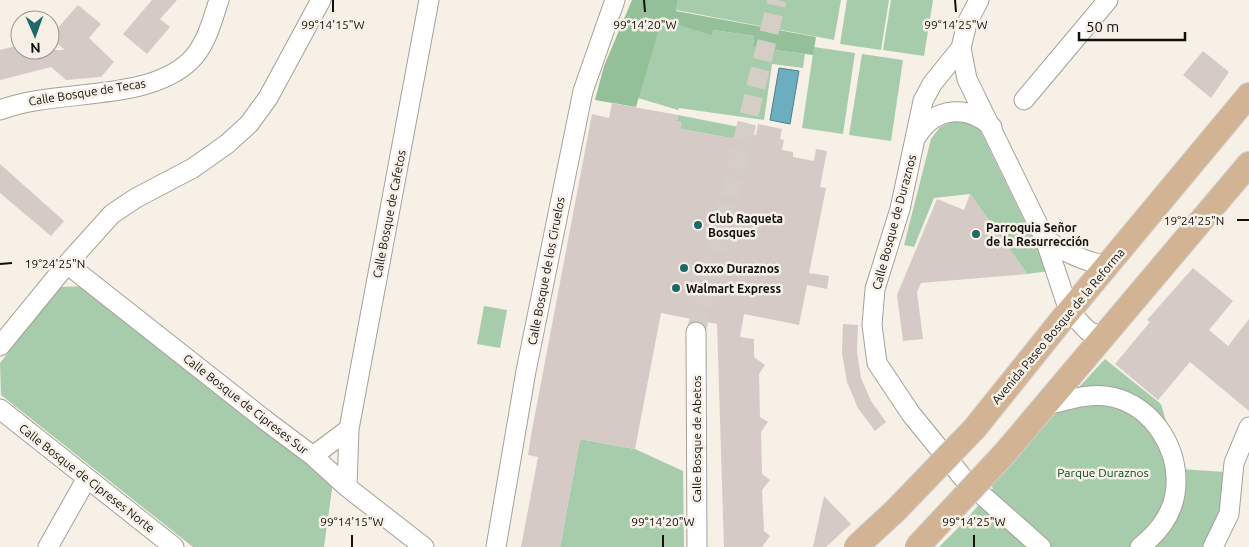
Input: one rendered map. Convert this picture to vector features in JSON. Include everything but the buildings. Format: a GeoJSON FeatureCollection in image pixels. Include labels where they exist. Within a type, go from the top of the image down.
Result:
{"type":"FeatureCollection","features":[{"type":"Feature","properties":{"kind":"main road","name":"Avenida Paseo Bosque de la Reforma"},"geometry":{"type":"LineString","coordinates":[[856,547],[895,511],[975,428],[1069,311],[1249,96]]}},
{"type":"Feature","properties":{"kind":"main road"},"geometry":{"type":"LineString","coordinates":[[917,547],[1005,453],[1249,164]]}},
{"type":"Feature","properties":{"kind":"street","name":"Calle Bosque de Tecas"},"geometry":{"type":"LineString","coordinates":[[0,110],[31,100],[134,87],[166,79],[191,61],[209,33],[219,0]]}},
{"type":"Feature","properties":{"kind":"street"},"geometry":{"type":"LineString","coordinates":[[0,346],[67,264],[112,214],[136,198],[194,168],[227,144],[249,124],[268,98],[321,0]]}},
{"type":"Feature","properties":{"kind":"street","name":"Calle Bosque de Cafetos"},"geometry":{"type":"LineString","coordinates":[[348,486],[349,429],[429,0]]}},
{"type":"Feature","properties":{"kind":"street","name":"Calle Bosque de los Ciruelos"},"geometry":{"type":"LineString","coordinates":[[496,547],[526,372],[582,91],[615,0]]}},
{"type":"Feature","properties":{"kind":"street","name":"Calle Bosque de Duraznos"},"geometry":{"type":"LineString","coordinates":[[979,0],[967,23],[961,48],[926,93],[900,209],[875,289],[872,325],[877,363],[911,414],[964,479],[1040,547]]}},
{"type":"Feature","properties":{"kind":"street"},"geometry":{"type":"LineString","coordinates":[[1024,100],[1108,0]]}},
{"type":"Feature","properties":{"kind":"street"},"geometry":{"type":"LineString","coordinates":[[961,48],[967,79],[993,128],[1045,239],[1069,311],[1088,331],[1103,337]]}},
{"type":"Feature","properties":{"kind":"street"},"geometry":{"type":"LineString","coordinates":[[916,140],[921,128],[930,120],[950,111],[972,113],[993,128]]}},
{"type":"Feature","properties":{"kind":"street"},"geometry":{"type":"LineString","coordinates":[[1045,239],[1065,252],[1086,262],[1108,266]]}},
{"type":"Feature","properties":{"kind":"street","name":"Calle Bosque de Cipreses Sur"},"geometry":{"type":"LineString","coordinates":[[67,264],[313,456],[424,547]]}},
{"type":"Feature","properties":{"kind":"street","name":"Calle Bosque de Abetos"},"geometry":{"type":"LineString","coordinates":[[696,332],[697,547]]}},
{"type":"Feature","properties":{"kind":"street"},"geometry":{"type":"LineString","coordinates":[[1047,404],[1087,396],[1111,397],[1123,400],[1145,413],[1168,443],[1174,464],[1175,493],[1162,525],[1140,547]]}},
{"type":"Feature","properties":{"kind":"street","name":"Calle Bosque de Cipreses Norte"},"geometry":{"type":"LineString","coordinates":[[0,409],[174,547]]}},
{"type":"Feature","properties":{"kind":"street"},"geometry":{"type":"LineString","coordinates":[[1213,547],[1229,514],[1234,463],[1249,427]]}},
{"type":"Feature","properties":{"kind":"street"},"geometry":{"type":"LineString","coordinates":[[313,456],[349,429]]}},
{"type":"Feature","properties":{"kind":"street"},"geometry":{"type":"LineString","coordinates":[[48,547],[87,478]]}},
{"type":"Feature","properties":{"kind":"green space"},"geometry":{"type":"Polygon","coordinates":[[[632,0],[678,0],[676,11],[816,37],[813,55],[753,47],[754,36],[713,30],[712,35],[662,20],[636,107],[595,100],[604,66],[632,0]]]}},
{"type":"Feature","properties":{"kind":"green space"},"geometry":{"type":"Polygon","coordinates":[[[678,0],[841,0],[834,40],[676,10],[678,0]]]}},
{"type":"Feature","properties":{"kind":"green space"},"geometry":{"type":"Polygon","coordinates":[[[847,0],[889,0],[881,50],[840,44],[847,0]]]}},
{"type":"Feature","properties":{"kind":"green space"},"geometry":{"type":"Polygon","coordinates":[[[891,0],[933,0],[924,56],[883,50],[891,0]]]}},
{"type":"Feature","properties":{"kind":"green space"},"geometry":{"type":"Polygon","coordinates":[[[662,20],[712,34],[713,30],[754,36],[753,47],[805,54],[803,68],[772,64],[764,120],[679,108],[678,110],[638,98],[662,20]]]}},
{"type":"Feature","properties":{"kind":"green space"},"geometry":{"type":"Polygon","coordinates":[[[814,47],[855,53],[843,134],[802,128],[814,47]]]}},
{"type":"Feature","properties":{"kind":"green space"},"geometry":{"type":"Polygon","coordinates":[[[862,54],[903,60],[891,141],[849,135],[862,54]]]}},
{"type":"Feature","properties":{"kind":"green space"},"geometry":{"type":"Polygon","coordinates":[[[678,115],[739,127],[737,139],[680,129],[681,122],[677,121],[678,115]]]}},
{"type":"Feature","properties":{"kind":"green space"},"geometry":{"type":"Polygon","coordinates":[[[954,121],[968,122],[980,130],[1049,271],[1027,274],[970,194],[934,198],[914,247],[904,245],[931,139],[940,127],[954,121]]]}},
{"type":"Feature","properties":{"kind":"green space"},"geometry":{"type":"Polygon","coordinates":[[[88,286],[333,482],[324,547],[193,547],[1,395],[0,363],[59,287],[88,286]]]}},
{"type":"Feature","properties":{"kind":"green space"},"geometry":{"type":"Polygon","coordinates":[[[484,306],[507,310],[500,348],[477,344],[484,306]]]}},
{"type":"Feature","properties":{"kind":"green space","name":"Parque Duraznos"},"geometry":{"type":"Polygon","coordinates":[[[1105,359],[1161,404],[1180,469],[1225,472],[1219,513],[1202,547],[939,547],[965,521],[993,488],[989,484],[1105,359]]]}},
{"type":"Feature","properties":{"kind":"green space"},"geometry":{"type":"Polygon","coordinates":[[[580,439],[635,449],[683,471],[684,547],[560,547],[580,439]]]}},
{"type":"Feature","properties":{"kind":"water"},"geometry":{"type":"Polygon","coordinates":[[[779,68],[799,71],[790,124],[770,120],[779,68]]]}},
{"type":"Feature","properties":{"kind":"tunnel"},"geometry":{"type":"LineString","coordinates":[[696,332],[777,0]]}},
{"type":"Feature","properties":{"kind":"place","name":"Club Raqueta Bosques"},"geometry":{"type":"Point","coordinates":[698,225]}},
{"type":"Feature","properties":{"kind":"place","name":"Parroquia Señor de la Resurrección"},"geometry":{"type":"Point","coordinates":[976,234]}},
{"type":"Feature","properties":{"kind":"place","name":"Oxxo Duraznos"},"geometry":{"type":"Point","coordinates":[684,268]}},
{"type":"Feature","properties":{"kind":"place","name":"Walmart Express"},"geometry":{"type":"Point","coordinates":[676,288]}}]}
